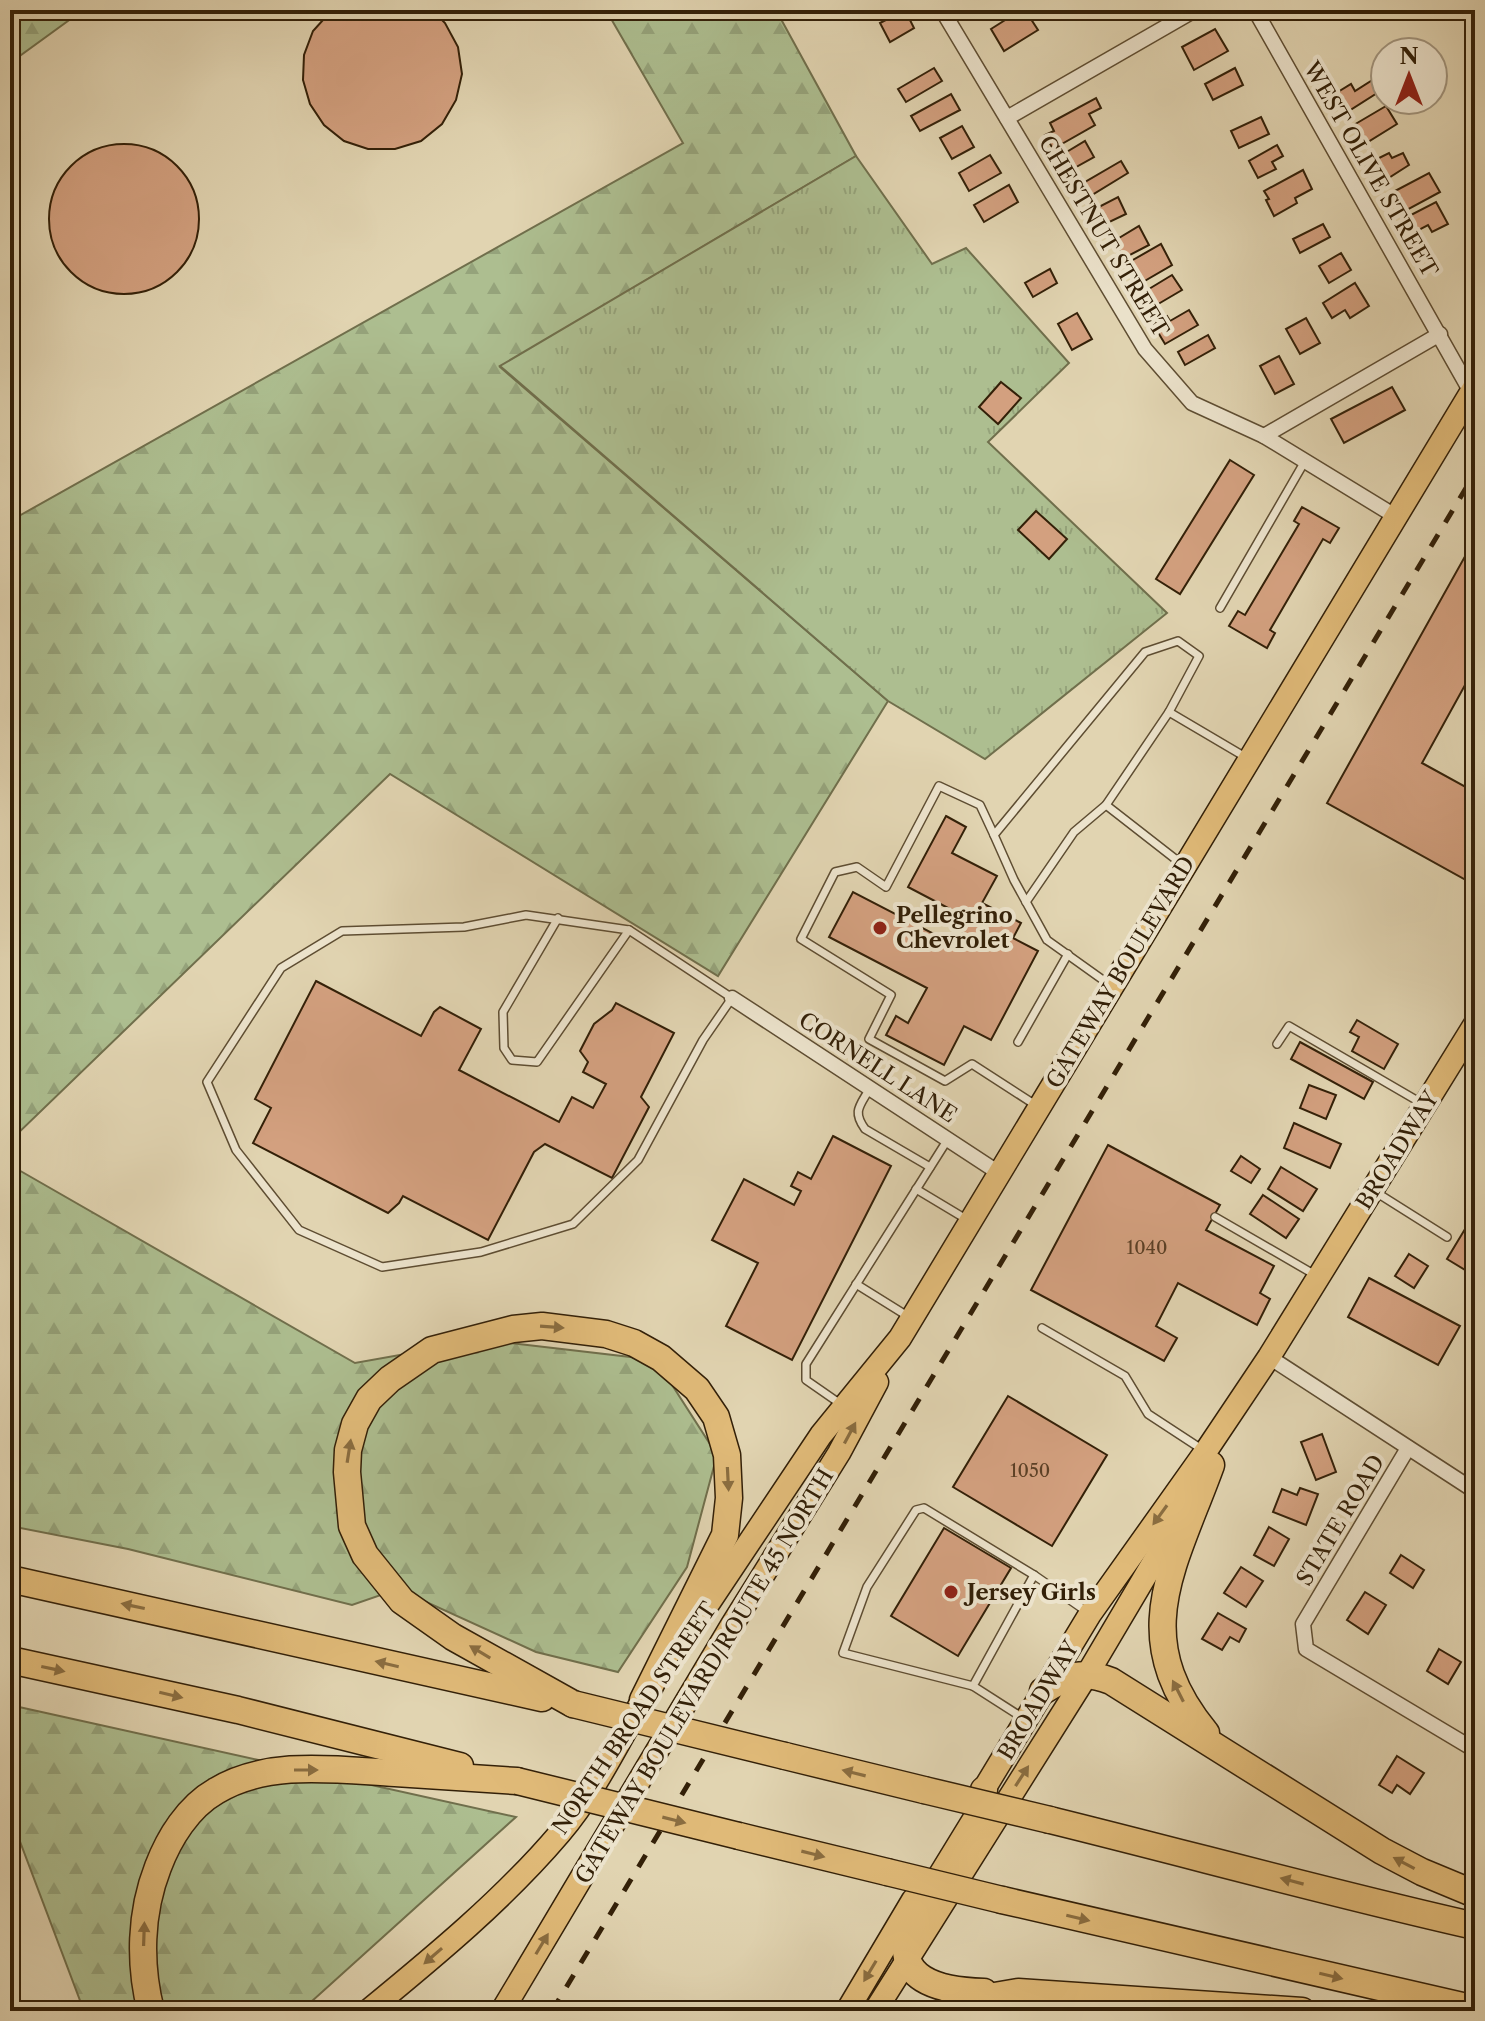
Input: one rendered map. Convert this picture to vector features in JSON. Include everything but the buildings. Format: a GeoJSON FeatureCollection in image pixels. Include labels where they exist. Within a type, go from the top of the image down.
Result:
{"type":"FeatureCollection","features":[{"type":"Feature","properties":{"kind":"highway"},"geometry":{"type":"LineString","coordinates":[[573,1704],[453,1637],[402,1601],[365,1555],[352,1526],[347,1472],[348,1450],[355,1424],[369,1399],[390,1379],[432,1350],[513,1329],[542,1326],[606,1334],[634,1343],[661,1358],[697,1389],[716,1417],[727,1455],[729,1498],[725,1535],[643,1700]]}},
{"type":"Feature","properties":{"kind":"highway"},"geometry":{"type":"LineString","coordinates":[[1211,1458],[1167,1589],[1161,1639],[1166,1664],[1181,1698],[1204,1732],[1224,1754]]}},
{"type":"Feature","properties":{"kind":"highway"},"geometry":{"type":"LineString","coordinates":[[10,1579],[573,1704],[1475,1926]]}},
{"type":"Feature","properties":{"kind":"highway"},"geometry":{"type":"LineString","coordinates":[[10,1660],[253,1714],[1002,1900],[1475,2009]]}},
{"type":"Feature","properties":{"kind":"highway"},"geometry":{"type":"LineString","coordinates":[[1043,1691],[1067,1676],[1088,1673],[1111,1681],[1402,1862],[1475,1894]]}},
{"type":"Feature","properties":{"kind":"highway"},"geometry":{"type":"LineString","coordinates":[[151,2011],[145,1984],[143,1944],[152,1882],[175,1833],[191,1811],[215,1791],[255,1775],[295,1770],[517,1781]]}},
{"type":"Feature","properties":{"kind":"highway"},"geometry":{"type":"LineString","coordinates":[[984,1790],[980,1813],[912,1924],[905,1941],[906,1961],[923,1978],[955,1991],[1018,1992],[1302,2011]]}},
{"type":"Feature","properties":{"kind":"highway"},"geometry":{"type":"LineString","coordinates":[[947,2011],[977,1999],[1018,1992]]}},
{"type":"Feature","properties":{"kind":"main road","name":"GATEWAY BOULEVARD"},"geometry":{"type":"LineString","coordinates":[[747,1546],[821,1435],[906,1328],[1473,389]]}},
{"type":"Feature","properties":{"kind":"main road","name":"BROADWAY"},"geometry":{"type":"LineString","coordinates":[[875,2011],[1088,1673],[1269,1357],[1475,1024]]}},
{"type":"Feature","properties":{"kind":"main road","name":"GATEWAY BOULEVARD/ROUTE 45 NORTH"},"geometry":{"type":"LineString","coordinates":[[502,2011],[732,1625],[839,1453],[906,1328]]}},
{"type":"Feature","properties":{"kind":"main road","name":"BROADWAY"},"geometry":{"type":"LineString","coordinates":[[847,2011],[1090,1614],[1211,1458]]}},
{"type":"Feature","properties":{"kind":"main road","name":"NORTH BROAD STREET"},"geometry":{"type":"LineString","coordinates":[[368,2011],[462,1931],[561,1833],[643,1700],[747,1546]]}},
{"type":"Feature","properties":{"kind":"street","name":"CHESTNUT STREET"},"geometry":{"type":"LineString","coordinates":[[942,10],[1145,349],[1192,403],[1264,436],[1395,516]]}},
{"type":"Feature","properties":{"kind":"street"},"geometry":{"type":"LineString","coordinates":[[1007,118],[1195,10]]}},
{"type":"Feature","properties":{"kind":"street","name":"WEST OLIVE STREET"},"geometry":{"type":"LineString","coordinates":[[1255,10],[1473,389]]}},
{"type":"Feature","properties":{"kind":"street"},"geometry":{"type":"LineString","coordinates":[[1264,436],[1440,334]]}},
{"type":"Feature","properties":{"kind":"street","name":"CORNELL LANE"},"geometry":{"type":"LineString","coordinates":[[732,998],[999,1173]]}},
{"type":"Feature","properties":{"kind":"street"},"geometry":{"type":"LineString","coordinates":[[1269,1357],[1475,1491]]}},
{"type":"Feature","properties":{"kind":"street","name":"STATE ROAD"},"geometry":{"type":"LineString","coordinates":[[1408,1448],[1303,1624],[1306,1649],[1475,1750]]}},
{"type":"Feature","properties":{"kind":"lane"},"geometry":{"type":"LineString","coordinates":[[1220,608],[1305,461]]}},
{"type":"Feature","properties":{"kind":"lane"},"geometry":{"type":"LineString","coordinates":[[994,835],[1145,652],[1178,641],[1199,656],[1169,712],[1106,805],[1074,832],[1026,902]]}},
{"type":"Feature","properties":{"kind":"lane"},"geometry":{"type":"LineString","coordinates":[[1169,712],[1249,759]]}},
{"type":"Feature","properties":{"kind":"lane"},"geometry":{"type":"LineString","coordinates":[[1039,1107],[972,1064],[945,1081],[869,1039],[891,995],[801,939],[835,872],[857,867],[886,887],[939,786],[980,805],[1047,940],[1112,986]]}},
{"type":"Feature","properties":{"kind":"lane"},"geometry":{"type":"LineString","coordinates":[[1106,805],[1185,866]]}},
{"type":"Feature","properties":{"kind":"lane"},"geometry":{"type":"LineString","coordinates":[[526,915],[629,930],[732,998],[703,1040],[638,1160],[573,1224],[481,1252],[382,1267],[299,1230],[236,1150],[207,1082],[281,968],[342,931],[464,927],[526,915]]}},
{"type":"Feature","properties":{"kind":"lane"},"geometry":{"type":"LineString","coordinates":[[558,918],[503,1012],[504,1048],[512,1060],[537,1062],[629,930]]}},
{"type":"Feature","properties":{"kind":"lane"},"geometry":{"type":"LineString","coordinates":[[1018,1042],[1068,954]]}},
{"type":"Feature","properties":{"kind":"lane"},"geometry":{"type":"LineString","coordinates":[[1277,1044],[1289,1026],[1425,1106]]}},
{"type":"Feature","properties":{"kind":"lane"},"geometry":{"type":"LineString","coordinates":[[870,1088],[857,1111],[865,1129],[930,1167]]}},
{"type":"Feature","properties":{"kind":"lane"},"geometry":{"type":"LineString","coordinates":[[844,1406],[806,1380],[806,1364],[948,1139]]}},
{"type":"Feature","properties":{"kind":"lane"},"geometry":{"type":"LineString","coordinates":[[916,1189],[970,1222]]}},
{"type":"Feature","properties":{"kind":"lane"},"geometry":{"type":"LineString","coordinates":[[1372,1190],[1447,1237]]}},
{"type":"Feature","properties":{"kind":"lane"},"geometry":{"type":"LineString","coordinates":[[1215,1217],[1318,1277]]}},
{"type":"Feature","properties":{"kind":"lane"},"geometry":{"type":"LineString","coordinates":[[856,1284],[906,1328]]}},
{"type":"Feature","properties":{"kind":"lane"},"geometry":{"type":"LineString","coordinates":[[1042,1328],[1125,1376],[1148,1414],[1211,1458]]}},
{"type":"Feature","properties":{"kind":"lane"},"geometry":{"type":"LineString","coordinates":[[1025,1719],[973,1686],[843,1653],[867,1587],[916,1510],[924,1508],[1034,1575],[1090,1614]]}},
{"type":"Feature","properties":{"kind":"lane"},"geometry":{"type":"LineString","coordinates":[[973,1686],[1034,1575]]}},
{"type":"Feature","properties":{"kind":"green space"},"geometry":{"type":"Polygon","coordinates":[[[10,10],[83,10],[10,63],[10,10]]]}},
{"type":"Feature","properties":{"kind":"green space"},"geometry":{"type":"Polygon","coordinates":[[[606,10],[776,10],[856,156],[500,367],[888,701],[718,976],[390,774],[10,1141],[10,521],[683,143],[606,10]]]}},
{"type":"Feature","properties":{"kind":"green space"},"geometry":{"type":"Polygon","coordinates":[[[856,156],[932,264],[966,248],[1069,363],[988,442],[1167,613],[985,759],[888,701],[500,366],[856,156]]]}},
{"type":"Feature","properties":{"kind":"green space"},"geometry":{"type":"Polygon","coordinates":[[[10,1165],[355,1363],[484,1340],[656,1360],[717,1455],[687,1567],[618,1672],[536,1652],[398,1589],[352,1605],[128,1549],[10,1526],[10,1165]]]}},
{"type":"Feature","properties":{"kind":"green space"},"geometry":{"type":"Polygon","coordinates":[[[10,1705],[516,1817],[301,2011],[84,2011],[10,1815],[10,1705]]]}},
{"type":"Feature","properties":{"kind":"railway"},"geometry":{"type":"LineString","coordinates":[[552,2011],[1475,473]]}},
{"type":"Feature","properties":{"kind":"place","name":"Pellegrino Chevrolet"},"geometry":{"type":"Point","coordinates":[880,928]}},
{"type":"Feature","properties":{"kind":"place","name":"Jersey Girls"},"geometry":{"type":"Point","coordinates":[951,1592]}}]}
